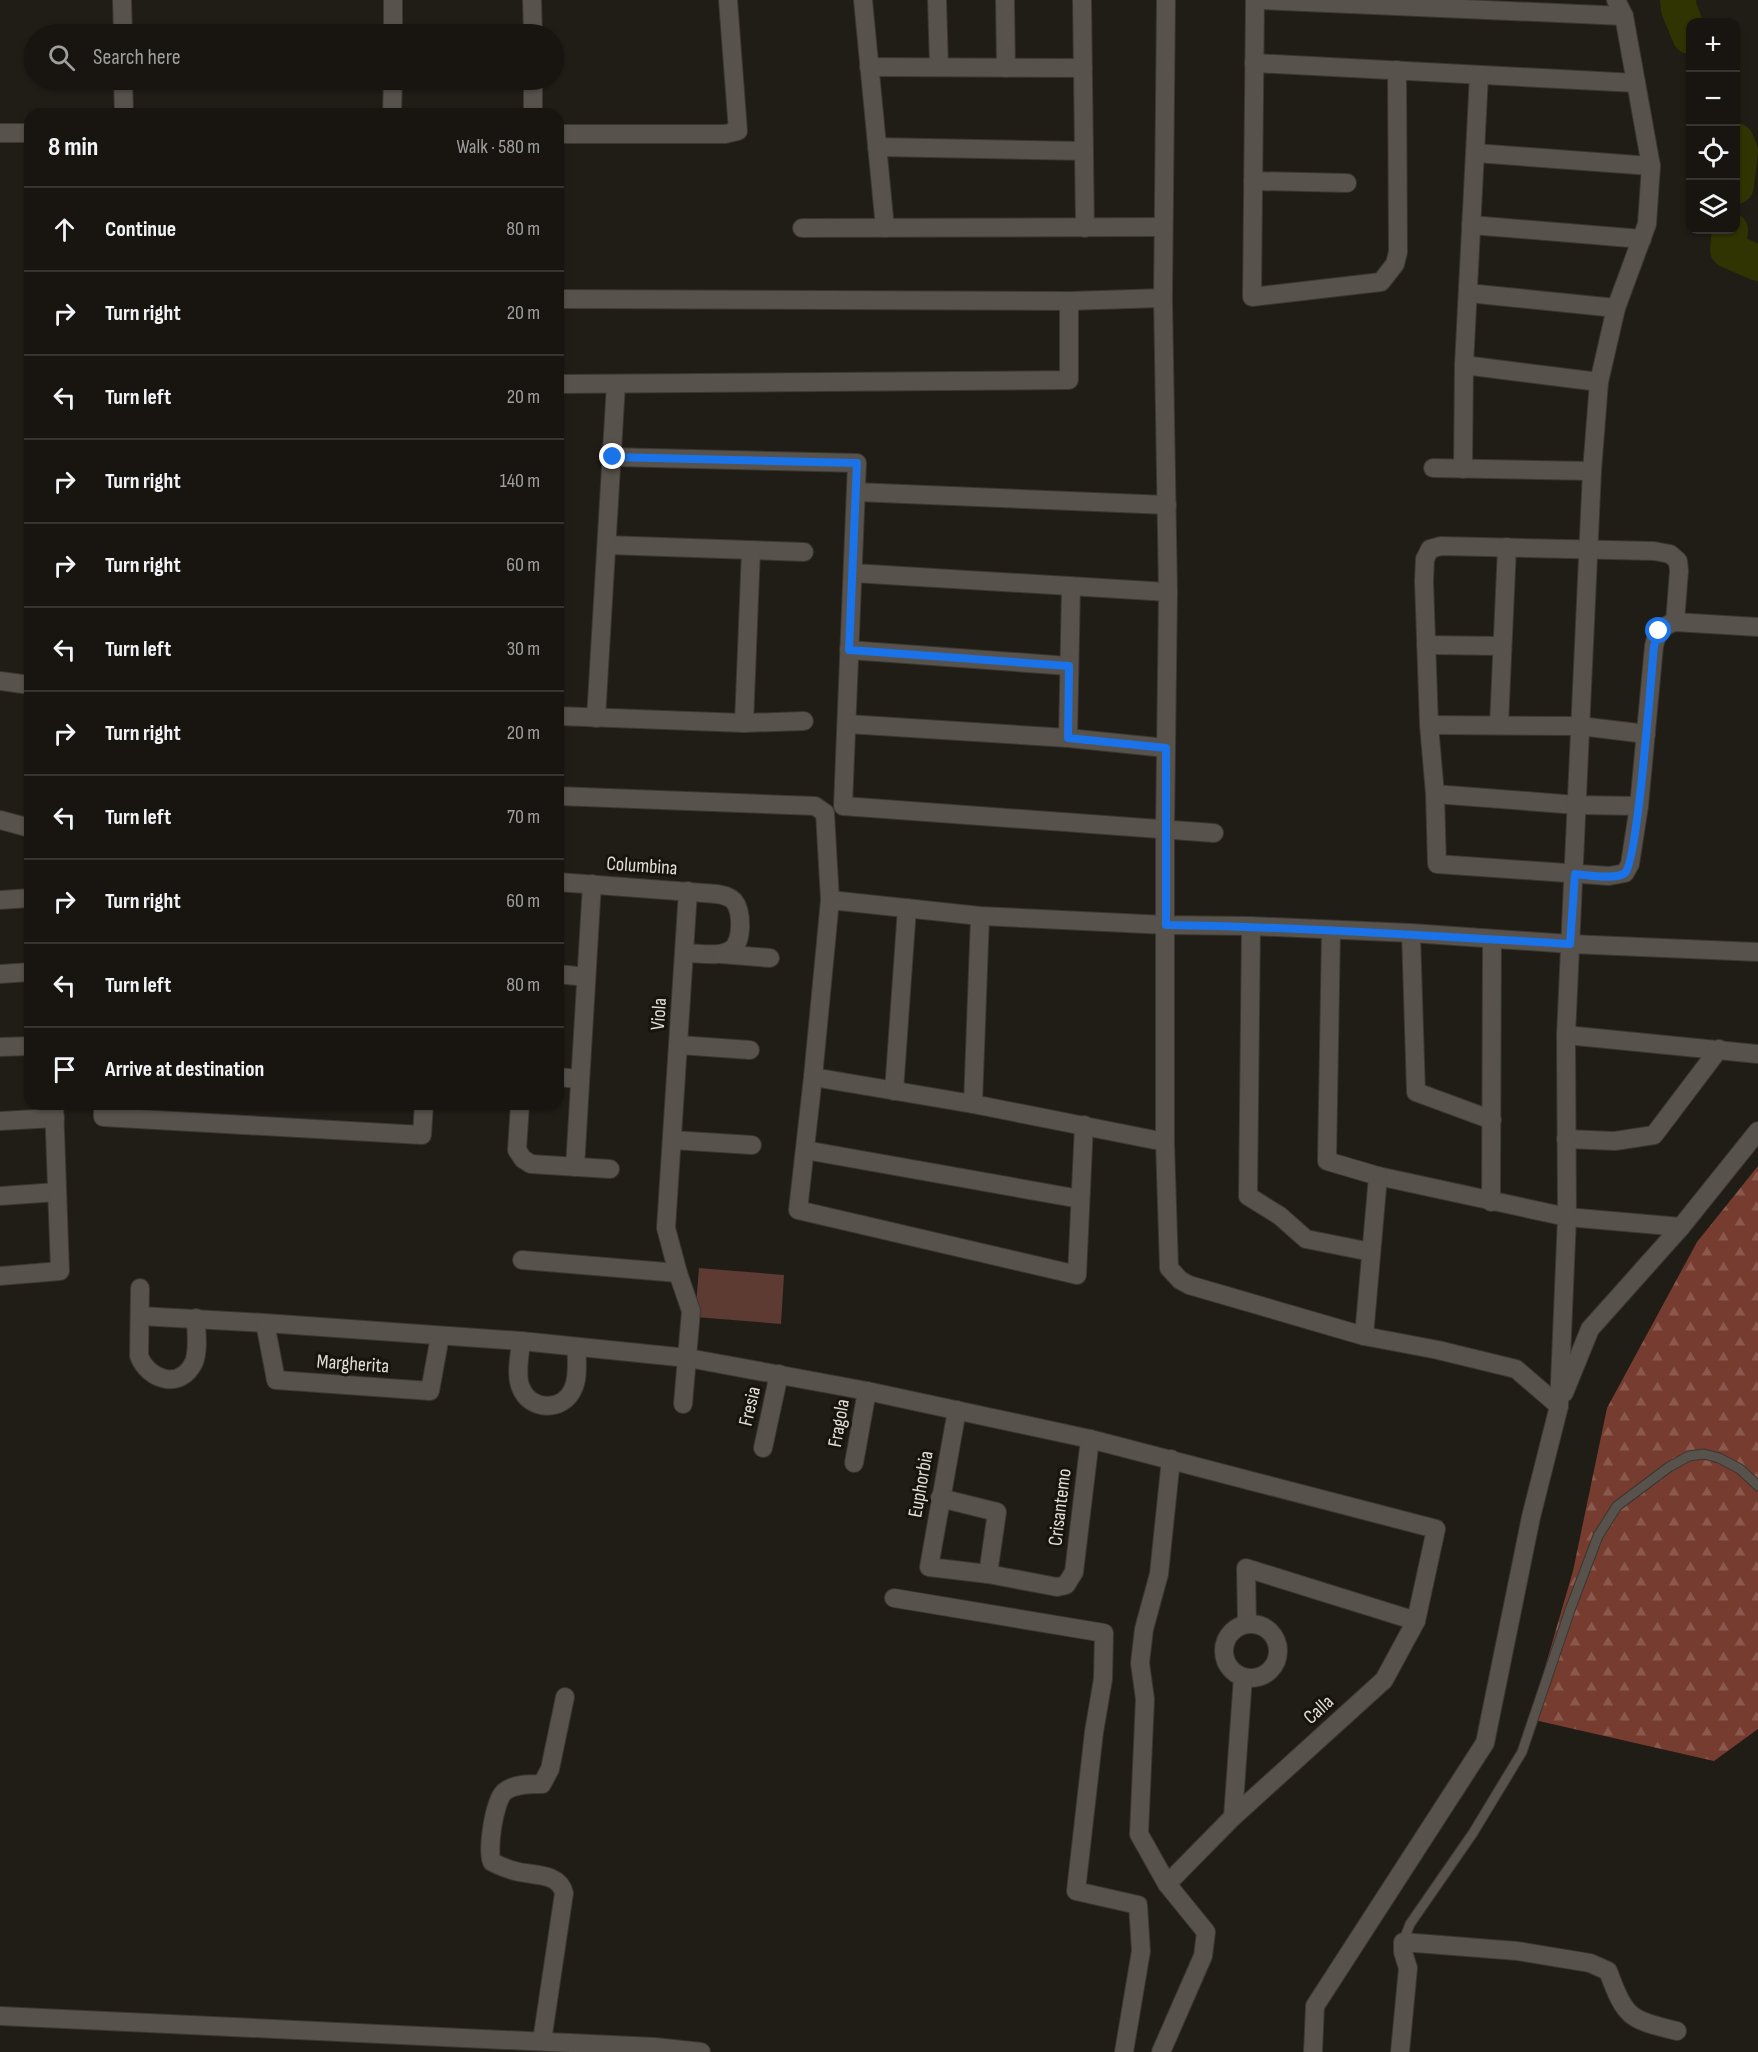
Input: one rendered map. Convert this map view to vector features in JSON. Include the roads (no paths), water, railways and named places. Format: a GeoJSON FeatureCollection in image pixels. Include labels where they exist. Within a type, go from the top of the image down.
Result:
{"type":"FeatureCollection","features":[{"type":"Feature","properties":{"kind":"street"},"geometry":{"type":"LineString","coordinates":[[123,0],[123,24]]}},
{"type":"Feature","properties":{"kind":"street"},"geometry":{"type":"LineString","coordinates":[[393,0],[393,24]]}},
{"type":"Feature","properties":{"kind":"street"},"geometry":{"type":"LineString","coordinates":[[532,0],[533,24]]}},
{"type":"Feature","properties":{"kind":"street"},"geometry":{"type":"LineString","coordinates":[[564,134],[725,134],[738,131],[728,0]]}},
{"type":"Feature","properties":{"kind":"street"},"geometry":{"type":"LineString","coordinates":[[863,0],[885,228]]}},
{"type":"Feature","properties":{"kind":"street"},"geometry":{"type":"LineString","coordinates":[[937,0],[939,68]]}},
{"type":"Feature","properties":{"kind":"street"},"geometry":{"type":"LineString","coordinates":[[1005,0],[1006,68]]}},
{"type":"Feature","properties":{"kind":"street"},"geometry":{"type":"LineString","coordinates":[[1082,0],[1085,228]]}},
{"type":"Feature","properties":{"kind":"street"},"geometry":{"type":"LineString","coordinates":[[1166,0],[1163,298],[1168,592],[1165,1142],[1169,1268],[1189,1285],[1364,1336],[1438,1350],[1516,1369],[1559,1406]]}},
{"type":"Feature","properties":{"kind":"street"},"geometry":{"type":"LineString","coordinates":[[1255,0],[1252,297],[1381,282],[1395,264],[1398,252],[1397,70]]}},
{"type":"Feature","properties":{"kind":"street"},"geometry":{"type":"LineString","coordinates":[[1261,0],[1620,8],[1636,83],[1651,166],[1647,224],[1616,308],[1599,381],[1587,549],[1575,874],[1566,1035],[1567,1217],[1559,1406]]}},
{"type":"Feature","properties":{"kind":"street"},"geometry":{"type":"LineString","coordinates":[[1254,63],[1636,83]]}},
{"type":"Feature","properties":{"kind":"street"},"geometry":{"type":"LineString","coordinates":[[869,67],[1083,68]]}},
{"type":"Feature","properties":{"kind":"street"},"geometry":{"type":"LineString","coordinates":[[1463,469],[1464,365],[1479,75]]}},
{"type":"Feature","properties":{"kind":"street"},"geometry":{"type":"LineString","coordinates":[[123,90],[124,108]]}},
{"type":"Feature","properties":{"kind":"street"},"geometry":{"type":"LineString","coordinates":[[392,108],[393,90]]}},
{"type":"Feature","properties":{"kind":"street"},"geometry":{"type":"LineString","coordinates":[[533,90],[534,108]]}},
{"type":"Feature","properties":{"kind":"street"},"geometry":{"type":"LineString","coordinates":[[0,133],[24,133]]}},
{"type":"Feature","properties":{"kind":"street"},"geometry":{"type":"LineString","coordinates":[[877,147],[1084,151]]}},
{"type":"Feature","properties":{"kind":"street"},"geometry":{"type":"LineString","coordinates":[[1475,153],[1651,166]]}},
{"type":"Feature","properties":{"kind":"street"},"geometry":{"type":"LineString","coordinates":[[1253,181],[1347,183]]}},
{"type":"Feature","properties":{"kind":"street"},"geometry":{"type":"LineString","coordinates":[[1471,225],[1642,239]]}},
{"type":"Feature","properties":{"kind":"street"},"geometry":{"type":"LineString","coordinates":[[802,228],[1163,227]]}},
{"type":"Feature","properties":{"kind":"street"},"geometry":{"type":"LineString","coordinates":[[1468,293],[1616,308]]}},
{"type":"Feature","properties":{"kind":"street"},"geometry":{"type":"LineString","coordinates":[[564,299],[1069,300],[1163,298]]}},
{"type":"Feature","properties":{"kind":"street"},"geometry":{"type":"LineString","coordinates":[[564,384],[1069,380],[1069,300]]}},
{"type":"Feature","properties":{"kind":"street"},"geometry":{"type":"LineString","coordinates":[[1464,365],[1599,381]]}},
{"type":"Feature","properties":{"kind":"street"},"geometry":{"type":"LineString","coordinates":[[596,718],[616,384]]}},
{"type":"Feature","properties":{"kind":"street"},"geometry":{"type":"LineString","coordinates":[[613,457],[857,463],[843,806],[1214,833]]}},
{"type":"Feature","properties":{"kind":"street"},"geometry":{"type":"LineString","coordinates":[[1433,468],[1592,471]]}},
{"type":"Feature","properties":{"kind":"street"},"geometry":{"type":"LineString","coordinates":[[856,492],[1167,504]]}},
{"type":"Feature","properties":{"kind":"street"},"geometry":{"type":"LineString","coordinates":[[607,545],[804,552]]}},
{"type":"Feature","properties":{"kind":"street"},"geometry":{"type":"LineString","coordinates":[[1676,622],[1679,572],[1678,561],[1670,554],[1654,551],[1506,547],[1441,546],[1430,549],[1425,559],[1426,645],[1437,864],[1609,876],[1625,873],[1630,864],[1639,806],[1656,638],[1664,626],[1676,622],[1758,627]]}},
{"type":"Feature","properties":{"kind":"street"},"geometry":{"type":"LineString","coordinates":[[1498,725],[1506,547]]}},
{"type":"Feature","properties":{"kind":"street"},"geometry":{"type":"LineString","coordinates":[[744,723],[751,550]]}},
{"type":"Feature","properties":{"kind":"street"},"geometry":{"type":"LineString","coordinates":[[853,573],[1168,592]]}},
{"type":"Feature","properties":{"kind":"street"},"geometry":{"type":"LineString","coordinates":[[1068,738],[1071,586]]}},
{"type":"Feature","properties":{"kind":"street"},"geometry":{"type":"LineString","coordinates":[[1426,645],[1502,646]]}},
{"type":"Feature","properties":{"kind":"street"},"geometry":{"type":"LineString","coordinates":[[849,650],[1069,666]]}},
{"type":"Feature","properties":{"kind":"street"},"geometry":{"type":"LineString","coordinates":[[0,681],[24,684]]}},
{"type":"Feature","properties":{"kind":"street"},"geometry":{"type":"LineString","coordinates":[[564,716],[744,723],[804,721]]}},
{"type":"Feature","properties":{"kind":"street"},"geometry":{"type":"LineString","coordinates":[[847,724],[1068,738],[1166,748]]}},
{"type":"Feature","properties":{"kind":"street"},"geometry":{"type":"LineString","coordinates":[[1429,724],[1580,726],[1646,734]]}},
{"type":"Feature","properties":{"kind":"street"},"geometry":{"type":"LineString","coordinates":[[1435,794],[1577,805],[1639,806]]}},
{"type":"Feature","properties":{"kind":"street"},"geometry":{"type":"LineString","coordinates":[[564,796],[815,806],[825,813],[830,900],[798,1210],[1077,1275],[1084,1125]]}},
{"type":"Feature","properties":{"kind":"street"},"geometry":{"type":"LineString","coordinates":[[0,820],[24,826]]}},
{"type":"Feature","properties":{"kind":"street","name":"Columbina"},"geometry":{"type":"LineString","coordinates":[[564,882],[728,896],[738,911],[738,942],[731,950],[721,954]]}},
{"type":"Feature","properties":{"kind":"street"},"geometry":{"type":"LineString","coordinates":[[575,1167],[592,884]]}},
{"type":"Feature","properties":{"kind":"street","name":"Viola"},"geometry":{"type":"LineString","coordinates":[[683,1404],[691,1311],[666,1228],[686,953],[688,891]]}},
{"type":"Feature","properties":{"kind":"street"},"geometry":{"type":"LineString","coordinates":[[0,900],[24,898]]}},
{"type":"Feature","properties":{"kind":"street"},"geometry":{"type":"LineString","coordinates":[[830,900],[980,916],[1412,933],[1570,944],[1758,952]]}},
{"type":"Feature","properties":{"kind":"street"},"geometry":{"type":"LineString","coordinates":[[894,1091],[907,908]]}},
{"type":"Feature","properties":{"kind":"street"},"geometry":{"type":"LineString","coordinates":[[973,1104],[980,916]]}},
{"type":"Feature","properties":{"kind":"street"},"geometry":{"type":"LineString","coordinates":[[1251,926],[1248,1196],[1280,1216],[1306,1239],[1371,1252]]}},
{"type":"Feature","properties":{"kind":"street"},"geometry":{"type":"LineString","coordinates":[[1331,931],[1327,1161],[1378,1176],[1567,1217],[1681,1227]]}},
{"type":"Feature","properties":{"kind":"street"},"geometry":{"type":"LineString","coordinates":[[1412,933],[1416,1092],[1492,1120]]}},
{"type":"Feature","properties":{"kind":"street"},"geometry":{"type":"LineString","coordinates":[[1491,1202],[1492,939]]}},
{"type":"Feature","properties":{"kind":"street"},"geometry":{"type":"LineString","coordinates":[[686,953],[770,958]]}},
{"type":"Feature","properties":{"kind":"street"},"geometry":{"type":"LineString","coordinates":[[0,974],[24,972]]}},
{"type":"Feature","properties":{"kind":"street"},"geometry":{"type":"LineString","coordinates":[[564,975],[586,977]]}},
{"type":"Feature","properties":{"kind":"street"},"geometry":{"type":"LineString","coordinates":[[1566,1035],[1758,1054]]}},
{"type":"Feature","properties":{"kind":"street"},"geometry":{"type":"LineString","coordinates":[[679,1045],[750,1050]]}},
{"type":"Feature","properties":{"kind":"street"},"geometry":{"type":"LineString","coordinates":[[0,1047],[24,1046]]}},
{"type":"Feature","properties":{"kind":"street"},"geometry":{"type":"LineString","coordinates":[[1566,1139],[1615,1141],[1654,1135],[1719,1049]]}},
{"type":"Feature","properties":{"kind":"street"},"geometry":{"type":"LineString","coordinates":[[813,1077],[973,1104],[1165,1142]]}},
{"type":"Feature","properties":{"kind":"street"},"geometry":{"type":"LineString","coordinates":[[564,1078],[579,1079]]}},
{"type":"Feature","properties":{"kind":"street"},"geometry":{"type":"LineString","coordinates":[[103,1110],[103,1117],[422,1135],[424,1110]]}},
{"type":"Feature","properties":{"kind":"street"},"geometry":{"type":"LineString","coordinates":[[520,1110],[517,1149],[523,1159],[531,1164],[610,1169]]}},
{"type":"Feature","properties":{"kind":"street"},"geometry":{"type":"LineString","coordinates":[[0,1121],[54,1111],[60,1271],[0,1276]]}},
{"type":"Feature","properties":{"kind":"street"},"geometry":{"type":"LineString","coordinates":[[1313,2052],[1315,2006],[1485,1743],[1531,1516],[1559,1406],[1590,1329],[1681,1227],[1758,1131]]}},
{"type":"Feature","properties":{"kind":"street"},"geometry":{"type":"LineString","coordinates":[[672,1140],[752,1145]]}},
{"type":"Feature","properties":{"kind":"street"},"geometry":{"type":"LineString","coordinates":[[805,1150],[1080,1199]]}},
{"type":"Feature","properties":{"kind":"street"},"geometry":{"type":"LineString","coordinates":[[1364,1336],[1378,1176]]}},
{"type":"Feature","properties":{"kind":"street"},"geometry":{"type":"LineString","coordinates":[[0,1196],[57,1192]]}},
{"type":"Feature","properties":{"kind":"street"},"geometry":{"type":"LineString","coordinates":[[522,1260],[678,1273]]}},
{"type":"Feature","properties":{"kind":"street"},"geometry":{"type":"LineString","coordinates":[[140,1288],[139,1356],[149,1372],[166,1379],[184,1374],[195,1359],[196,1318]]}},
{"type":"Feature","properties":{"kind":"street"},"geometry":{"type":"LineString","coordinates":[[140,1316],[521,1341],[688,1358],[867,1391],[1090,1439],[1171,1459],[1159,1574],[1144,1629],[1140,1663],[1145,1699],[1139,1834],[1167,1884],[1206,1932],[1203,1956],[1161,2052]]}},
{"type":"Feature","properties":{"kind":"street","name":"Margherita"},"geometry":{"type":"LineString","coordinates":[[266,1323],[276,1380],[288,1381],[430,1391],[440,1336]]}},
{"type":"Feature","properties":{"kind":"street"},"geometry":{"type":"LineString","coordinates":[[521,1341],[519,1380],[521,1389],[533,1403],[542,1406],[560,1403],[573,1389],[576,1380],[577,1347]]}},
{"type":"Feature","properties":{"kind":"street","name":"Fresia"},"geometry":{"type":"LineString","coordinates":[[763,1448],[779,1374]]}},
{"type":"Feature","properties":{"kind":"street","name":"Fragola"},"geometry":{"type":"LineString","coordinates":[[854,1463],[867,1391]]}},
{"type":"Feature","properties":{"kind":"street","name":"Euphorbia"},"geometry":{"type":"LineString","coordinates":[[957,1410],[929,1567],[988,1574]]}},
{"type":"Feature","properties":{"kind":"street","name":"Crisantemo"},"geometry":{"type":"LineString","coordinates":[[988,1574],[1058,1587],[1066,1585],[1071,1580],[1074,1572],[1090,1439]]}},
{"type":"Feature","properties":{"kind":"street","name":"Calla"},"geometry":{"type":"LineString","coordinates":[[1167,1884],[1233,1817],[1384,1680],[1416,1621],[1436,1529],[1171,1459]]}},
{"type":"Feature","properties":{"kind":"street"},"geometry":{"type":"LineString","coordinates":[[940,1498],[997,1512],[988,1574]]}},
{"type":"Feature","properties":{"kind":"street"},"geometry":{"type":"LineString","coordinates":[[1247,1624],[1246,1568],[1416,1621]]}},
{"type":"Feature","properties":{"kind":"street"},"geometry":{"type":"LineString","coordinates":[[894,1598],[1104,1633],[1103,1678],[1094,1732],[1076,1891],[1138,1905],[1141,1952],[1124,2052]]}},
{"type":"Feature","properties":{"kind":"street"},"geometry":{"type":"LineString","coordinates":[[1247,1624],[1256,1624],[1271,1632],[1276,1640],[1278,1650],[1273,1666],[1258,1677],[1243,1677],[1227,1665],[1224,1648],[1231,1632],[1238,1626],[1247,1624]]}},
{"type":"Feature","properties":{"kind":"street"},"geometry":{"type":"LineString","coordinates":[[1233,1817],[1243,1677]]}},
{"type":"Feature","properties":{"kind":"street"},"geometry":{"type":"LineString","coordinates":[[542,2041],[564,1893],[559,1882],[549,1877],[513,1871],[492,1862],[490,1846],[495,1811],[506,1790],[523,1785],[542,1784],[545,1780],[550,1769],[565,1698]]}},
{"type":"Feature","properties":{"kind":"street"},"geometry":{"type":"LineString","coordinates":[[1400,2052],[1408,1979],[1402,1942],[1517,1951],[1590,1963],[1608,1971],[1618,1997],[1631,2016],[1646,2023],[1677,2031]]}},
{"type":"Feature","properties":{"kind":"street"},"geometry":{"type":"LineString","coordinates":[[0,2016],[542,2041],[702,2052]]}},
{"type":"Feature","properties":{"kind":"lane"},"geometry":{"type":"LineString","coordinates":[[1402,1942],[1410,1924],[1473,1833],[1522,1752],[1570,1610],[1598,1536],[1617,1506],[1668,1467],[1689,1456],[1704,1454],[1719,1458],[1740,1469],[1758,1486]]}},
{"type":"Feature","properties":{"kind":"waterway"},"geometry":{"type":"LineString","coordinates":[[1678,0],[1686,26]]}},
{"type":"Feature","properties":{"kind":"waterway"},"geometry":{"type":"LineString","coordinates":[[1730,234],[1728,250],[1758,263]]}}]}
